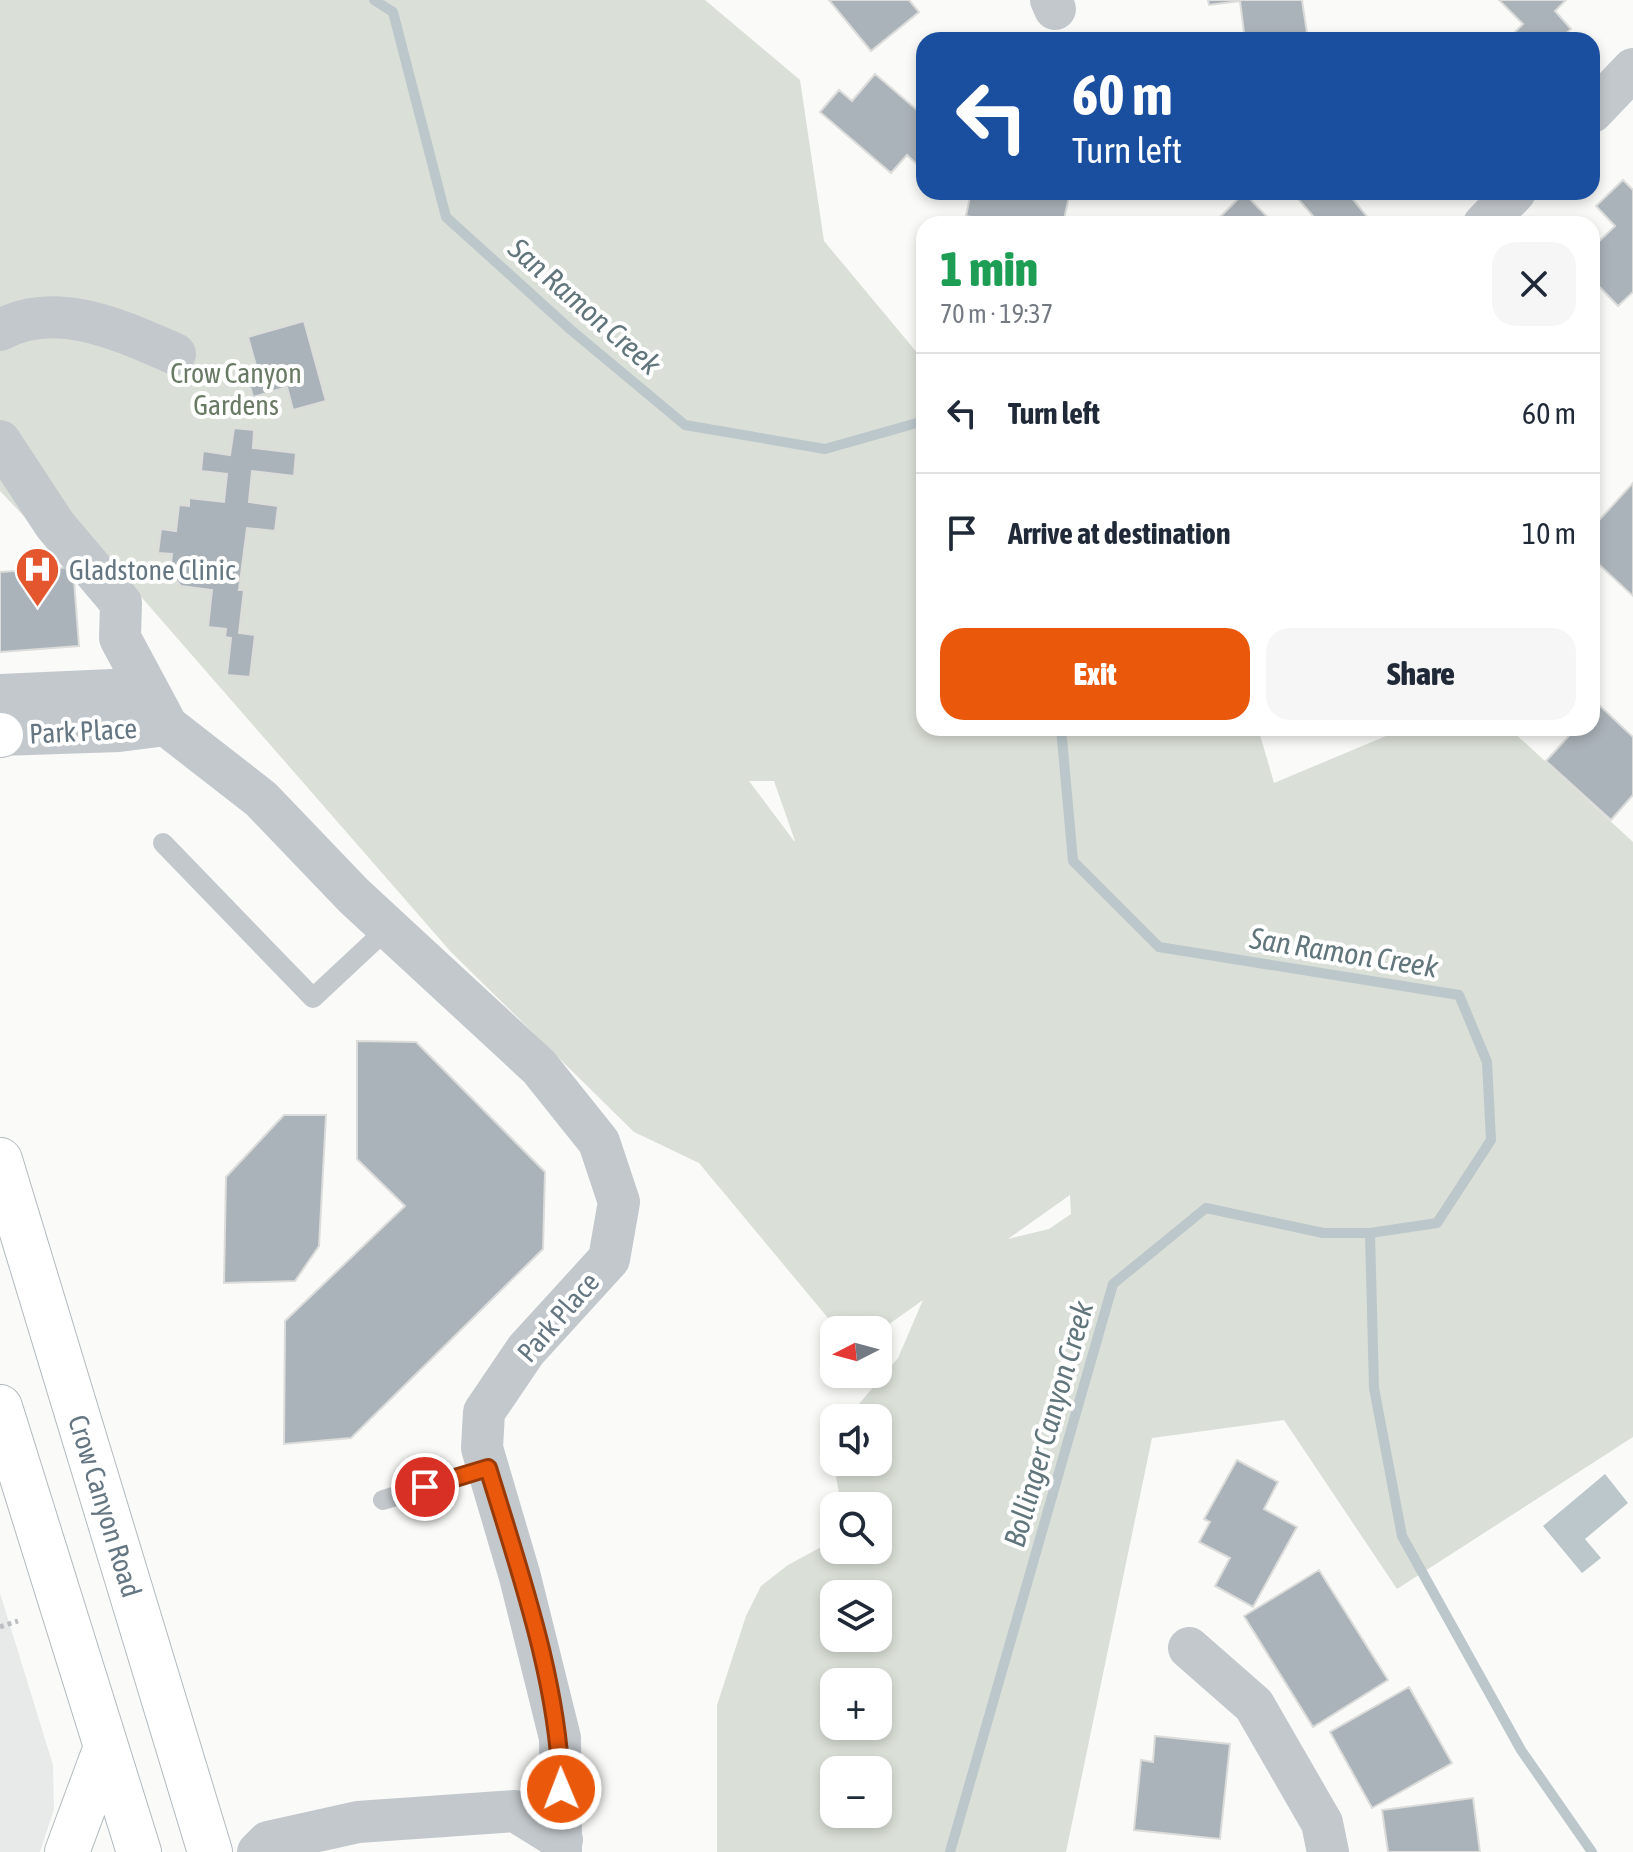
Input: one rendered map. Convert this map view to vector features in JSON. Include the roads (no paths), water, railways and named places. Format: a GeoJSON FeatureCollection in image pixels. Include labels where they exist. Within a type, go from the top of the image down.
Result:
{"type":"FeatureCollection","features":[{"type":"Feature","properties":{"kind":"main road","name":"Crow Canyon Road"},"geometry":{"type":"LineString","coordinates":[[0,1160],[210,1852]]}},
{"type":"Feature","properties":{"kind":"main road"},"geometry":{"type":"LineString","coordinates":[[0,1407],[139,1852]]}},
{"type":"Feature","properties":{"kind":"main road"},"geometry":{"type":"LineString","coordinates":[[67,1852],[106,1747]]}},
{"type":"Feature","properties":{"kind":"street"},"geometry":{"type":"LineString","coordinates":[[1600,104],[1633,69]]}},
{"type":"Feature","properties":{"kind":"street"},"geometry":{"type":"LineString","coordinates":[[1492,216],[1507,200]]}},
{"type":"Feature","properties":{"kind":"street"},"geometry":{"type":"LineString","coordinates":[[0,330],[30,321],[61,317],[114,328],[175,354]]}},
{"type":"Feature","properties":{"kind":"street"},"geometry":{"type":"LineString","coordinates":[[0,441],[55,525],[121,603],[120,638],[166,725]]}},
{"type":"Feature","properties":{"kind":"street","name":"Park Place"},"geometry":{"type":"LineString","coordinates":[[0,695],[112,690],[166,725],[261,799],[388,928],[539,1067],[599,1142],[619,1202],[609,1259],[526,1350],[484,1412],[482,1448],[520,1577],[560,1738],[553,1848]]}},
{"type":"Feature","properties":{"kind":"street","name":"Park Place"},"geometry":{"type":"LineString","coordinates":[[0,735],[119,731],[166,725]]}},
{"type":"Feature","properties":{"kind":"street"},"geometry":{"type":"LineString","coordinates":[[1189,1648],[1254,1705],[1322,1823],[1328,1852]]}},
{"type":"Feature","properties":{"kind":"street","name":"Park Place"},"geometry":{"type":"LineString","coordinates":[[258,1852],[268,1842],[358,1822],[515,1811],[553,1848]]}},
{"type":"Feature","properties":{"kind":"lane"},"geometry":{"type":"LineString","coordinates":[[163,843],[313,998],[388,928]]}},
{"type":"Feature","properties":{"kind":"lane"},"geometry":{"type":"LineString","coordinates":[[383,1500],[488,1468]]}},
{"type":"Feature","properties":{"kind":"waterway","name":"San Ramon Creek"},"geometry":{"type":"LineString","coordinates":[[374,0],[393,12],[446,217],[571,330],[685,425],[825,449],[916,423]]}},
{"type":"Feature","properties":{"kind":"waterway","name":"San Ramon Creek"},"geometry":{"type":"LineString","coordinates":[[950,1852],[1113,1284],[1206,1208],[1323,1233],[1370,1233],[1437,1223],[1491,1140],[1487,1062],[1459,995],[1159,947],[1073,861],[1062,736]]}},
{"type":"Feature","properties":{"kind":"waterway"},"geometry":{"type":"LineString","coordinates":[[1370,1233],[1374,1388],[1402,1536],[1521,1750],[1592,1852]]}},
{"type":"Feature","properties":{"kind":"place","name":"Gladstone Clinic"},"geometry":{"type":"Point","coordinates":[38,609]}},
{"type":"Feature","properties":{"kind":"park label","name":"Crow Canyon Gardens"},"geometry":{"type":"Point","coordinates":[236,389]}},
{"type":"Feature","properties":{"kind":"water label","name":"Bollinger Canyon Creek"},"geometry":{"type":"Point","coordinates":[1048,1424]}}]}
